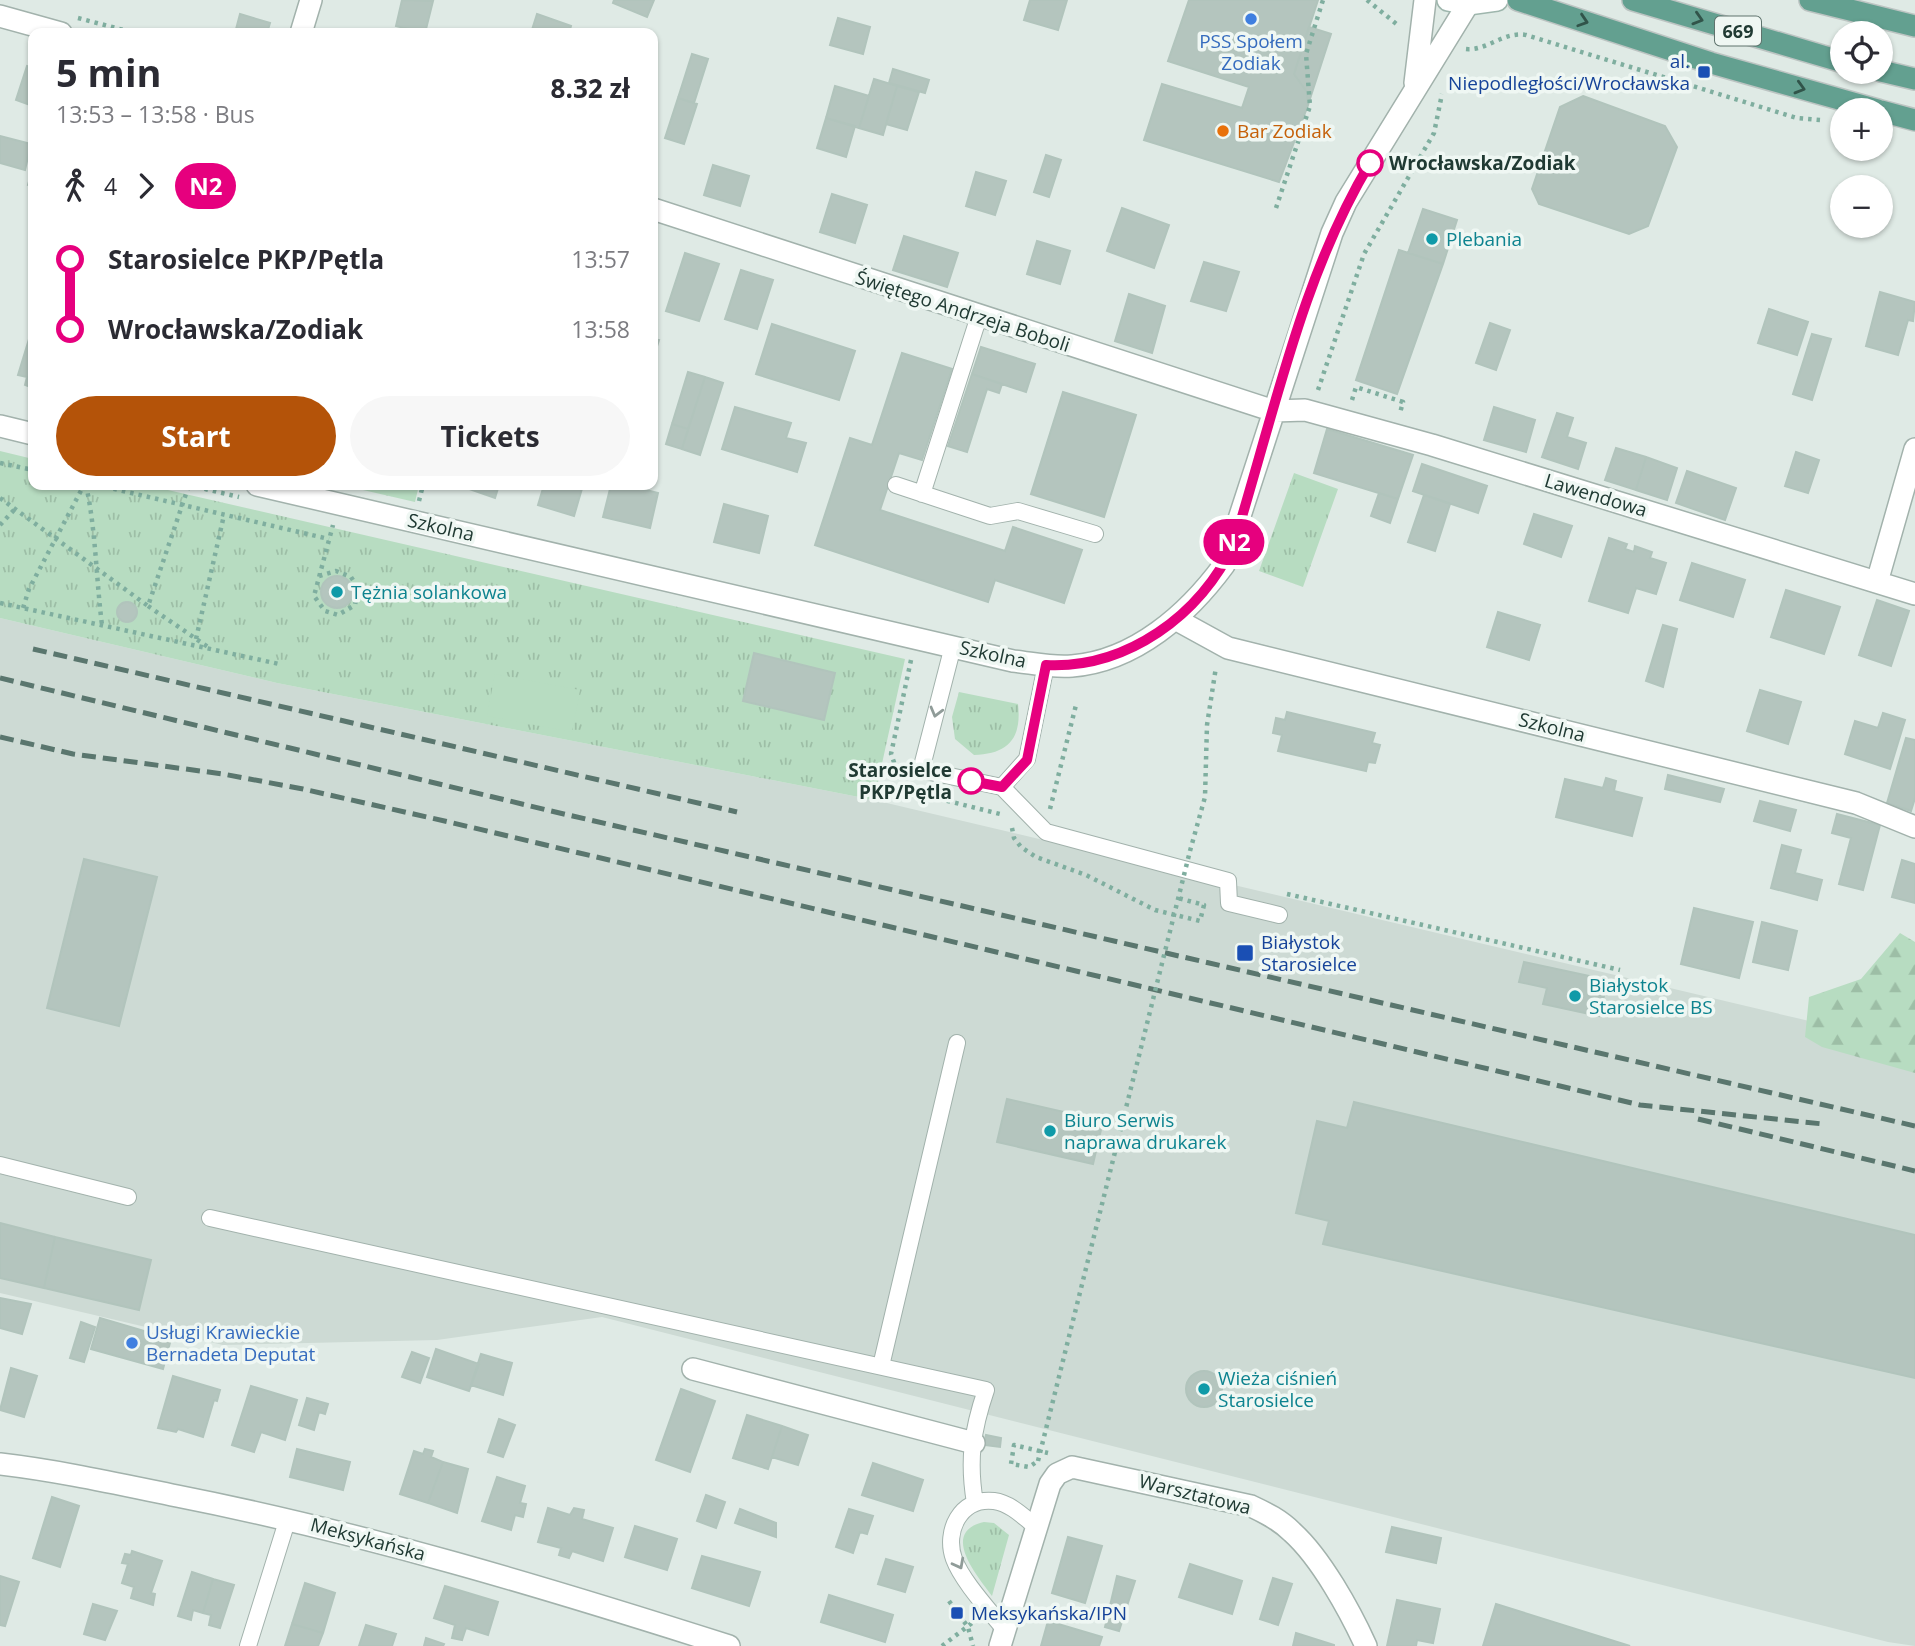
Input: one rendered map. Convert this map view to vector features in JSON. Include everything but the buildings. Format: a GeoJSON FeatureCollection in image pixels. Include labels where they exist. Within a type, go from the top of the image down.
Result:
{"type":"FeatureCollection","features":[{"type":"Feature","properties":{"kind":"main road"},"geometry":{"type":"LineString","coordinates":[[1518,0],[1711,63],[1834,98]]}},
{"type":"Feature","properties":{"kind":"main road","name":"669"},"geometry":{"type":"LineString","coordinates":[[1633,0],[1830,58]]}},
{"type":"Feature","properties":{"kind":"main road"},"geometry":{"type":"LineString","coordinates":[[1810,0],[1915,26]]}},
{"type":"Feature","properties":{"kind":"main road"},"geometry":{"type":"LineString","coordinates":[[1893,74],[1915,79]]}},
{"type":"Feature","properties":{"kind":"main road"},"geometry":{"type":"LineString","coordinates":[[1893,114],[1915,120]]}},
{"type":"Feature","properties":{"kind":"street"},"geometry":{"type":"LineString","coordinates":[[303,28],[311,0]]}},
{"type":"Feature","properties":{"kind":"street"},"geometry":{"type":"LineString","coordinates":[[1414,89],[1425,0]]}},
{"type":"Feature","properties":{"kind":"street"},"geometry":{"type":"LineString","coordinates":[[1177,620],[1205,591],[1224,565],[1318,268],[1346,202],[1414,89],[1458,2],[1497,0]]}},
{"type":"Feature","properties":{"kind":"street"},"geometry":{"type":"LineString","coordinates":[[0,16],[43,28]]}},
{"type":"Feature","properties":{"kind":"street","name":"Świętego Andrzeja Boboli"},"geometry":{"type":"LineString","coordinates":[[658,211],[1274,411]]}},
{"type":"Feature","properties":{"kind":"street","name":"Lawendowa"},"geometry":{"type":"LineString","coordinates":[[1274,411],[1305,410],[1432,445],[1915,594]]}},
{"type":"Feature","properties":{"kind":"street"},"geometry":{"type":"LineString","coordinates":[[0,426],[28,433]]}},
{"type":"Feature","properties":{"kind":"street"},"geometry":{"type":"LineString","coordinates":[[1877,582],[1915,449]]}},
{"type":"Feature","properties":{"kind":"street","name":"Szkolna"},"geometry":{"type":"LineString","coordinates":[[279,490],[1013,661],[1072,666],[1091,662],[1136,646],[1177,620],[1228,648],[1856,803],[1915,827]]}},
{"type":"Feature","properties":{"kind":"street"},"geometry":{"type":"LineString","coordinates":[[693,1369],[974,1443]]}},
{"type":"Feature","properties":{"kind":"street","name":"Meksykańska"},"geometry":{"type":"LineString","coordinates":[[0,1464],[45,1469],[288,1518],[471,1567],[729,1646]]}},
{"type":"Feature","properties":{"kind":"street","name":"Warsztatowa"},"geometry":{"type":"LineString","coordinates":[[1002,1638],[1050,1484],[1056,1474],[1072,1466],[1251,1506],[1273,1517],[1307,1548],[1354,1620],[1366,1646]]}},
{"type":"Feature","properties":{"kind":"lane"},"geometry":{"type":"LineString","coordinates":[[922,494],[979,316]]}},
{"type":"Feature","properties":{"kind":"lane"},"geometry":{"type":"LineString","coordinates":[[896,485],[990,516],[1018,511],[1095,534]]}},
{"type":"Feature","properties":{"kind":"lane"},"geometry":{"type":"LineString","coordinates":[[953,646],[920,769],[1002,787],[1046,832],[1228,881],[1229,903],[1279,915]]}},
{"type":"Feature","properties":{"kind":"lane"},"geometry":{"type":"LineString","coordinates":[[1002,787],[1027,760],[1046,665]]}},
{"type":"Feature","properties":{"kind":"lane"},"geometry":{"type":"LineString","coordinates":[[881,1366],[957,1043]]}},
{"type":"Feature","properties":{"kind":"lane"},"geometry":{"type":"LineString","coordinates":[[0,1165],[128,1197]]}},
{"type":"Feature","properties":{"kind":"lane"},"geometry":{"type":"LineString","coordinates":[[210,1218],[986,1390],[973,1426],[970,1473],[975,1503]]}},
{"type":"Feature","properties":{"kind":"lane"},"geometry":{"type":"LineString","coordinates":[[1002,1638],[955,1562],[949,1536],[959,1514],[975,1503],[995,1501],[1015,1510],[1035,1526]]}},
{"type":"Feature","properties":{"kind":"lane"},"geometry":{"type":"LineString","coordinates":[[248,1646],[288,1518]]}},
{"type":"Feature","properties":{"kind":"path"},"geometry":{"type":"LineString","coordinates":[[1276,208],[1310,106],[1306,54],[1323,0]]}},
{"type":"Feature","properties":{"kind":"path"},"geometry":{"type":"LineString","coordinates":[[1563,48],[1797,118],[1830,123]]}},
{"type":"Feature","properties":{"kind":"path"},"geometry":{"type":"LineString","coordinates":[[1315,397],[1364,254],[1434,133],[1444,86]]}},
{"type":"Feature","properties":{"kind":"path"},"geometry":{"type":"LineString","coordinates":[[1349,408],[1356,387],[1380,394],[1403,402],[1396,423]]}},
{"type":"Feature","properties":{"kind":"path"},"geometry":{"type":"LineString","coordinates":[[0,463],[28,469]]}},
{"type":"Feature","properties":{"kind":"path"},"geometry":{"type":"LineString","coordinates":[[23,608],[29,589],[82,490]]}},
{"type":"Feature","properties":{"kind":"path"},"geometry":{"type":"LineString","coordinates":[[86,490],[92,516],[94,566],[102,625]]}},
{"type":"Feature","properties":{"kind":"path"},"geometry":{"type":"LineString","coordinates":[[118,490],[329,539]]}},
{"type":"Feature","properties":{"kind":"path"},"geometry":{"type":"LineString","coordinates":[[148,606],[187,490]]}},
{"type":"Feature","properties":{"kind":"path"},"geometry":{"type":"LineString","coordinates":[[418,503],[422,490]]}},
{"type":"Feature","properties":{"kind":"path"},"geometry":{"type":"LineString","coordinates":[[0,498],[210,649]]}},
{"type":"Feature","properties":{"kind":"path"},"geometry":{"type":"LineString","coordinates":[[0,525],[15,509]]}},
{"type":"Feature","properties":{"kind":"path"},"geometry":{"type":"LineString","coordinates":[[196,639],[224,515]]}},
{"type":"Feature","properties":{"kind":"path"},"geometry":{"type":"LineString","coordinates":[[319,576],[336,571],[351,577],[358,588],[355,606],[338,615],[325,611],[314,596],[319,576],[334,520]]}},
{"type":"Feature","properties":{"kind":"path"},"geometry":{"type":"LineString","coordinates":[[0,603],[279,664]]}},
{"type":"Feature","properties":{"kind":"path"},"geometry":{"type":"LineString","coordinates":[[1048,1453],[1014,1445],[1011,1464],[1029,1467],[1038,1461],[1181,899],[1189,855],[1205,797],[1207,725],[1217,658]]}},
{"type":"Feature","properties":{"kind":"path"},"geometry":{"type":"LineString","coordinates":[[1010,817],[1014,838],[1036,857],[1086,875],[1155,910],[1200,921],[1204,905],[1181,899]]}},
{"type":"Feature","properties":{"kind":"path"},"geometry":{"type":"LineString","coordinates":[[1279,915],[1286,894],[1301,895],[1620,970]]}},
{"type":"Feature","properties":{"kind":"path"},"geometry":{"type":"LineString","coordinates":[[948,1601],[968,1627],[973,1646]]}},
{"type":"Feature","properties":{"kind":"path"},"geometry":{"type":"LineString","coordinates":[[942,1646],[968,1627]]}},
{"type":"Feature","properties":{"kind":"shaded area"},"geometry":{"type":"Polygon","coordinates":[[[0,618],[277,683],[874,800],[1915,1046],[1915,1646],[1888,1642],[602,1317],[437,1340],[223,1345],[0,1293],[0,618]]]}},
{"type":"Feature","properties":{"kind":"green space"},"geometry":{"type":"Polygon","coordinates":[[[0,451],[28,458],[28,490],[168,490],[905,659],[874,800],[277,683],[0,618],[0,451]]]}},
{"type":"Feature","properties":{"kind":"green space"},"geometry":{"type":"Polygon","coordinates":[[[1294,473],[1338,489],[1303,587],[1259,571],[1294,473]]]}},
{"type":"Feature","properties":{"kind":"green space"},"geometry":{"type":"Polygon","coordinates":[[[363,490],[418,490],[415,502],[363,490]]]}},
{"type":"Feature","properties":{"kind":"green space"},"geometry":{"type":"Polygon","coordinates":[[[495,674],[580,690],[572,732],[487,716],[495,674]]]}},
{"type":"Feature","properties":{"kind":"green space"},"geometry":{"type":"Polygon","coordinates":[[[959,692],[1018,704],[1018,727],[1004,748],[974,755],[955,739],[952,717],[959,692]]]}},
{"type":"Feature","properties":{"kind":"green space"},"geometry":{"type":"Polygon","coordinates":[[[1900,933],[1915,942],[1915,1073],[1822,1047],[1805,1037],[1809,997],[1861,979],[1900,933]]]}},
{"type":"Feature","properties":{"kind":"green space"},"geometry":{"type":"Polygon","coordinates":[[[984,1522],[994,1523],[1009,1535],[992,1596],[971,1567],[963,1545],[964,1535],[971,1527],[984,1522]]]}},
{"type":"Feature","properties":{"kind":"railway"},"geometry":{"type":"LineString","coordinates":[[33,649],[737,812]]}},
{"type":"Feature","properties":{"kind":"railway"},"geometry":{"type":"LineString","coordinates":[[0,678],[551,811],[1915,1126]]}},
{"type":"Feature","properties":{"kind":"railway"},"geometry":{"type":"LineString","coordinates":[[0,737],[73,754],[223,774],[303,789],[1640,1105],[1823,1124]]}},
{"type":"Feature","properties":{"kind":"railway"},"geometry":{"type":"LineString","coordinates":[[1698,1119],[1915,1171]]}},
{"type":"Feature","properties":{"kind":"bus line","name":"N2"},"geometry":{"type":"LineString","coordinates":[[971,781],[1002,787],[1027,760],[1046,665],[1072,666],[1091,662],[1136,646],[1177,620],[1205,591],[1224,565],[1234,543],[1318,268],[1346,202],[1370,163]]}},
{"type":"Feature","properties":{"kind":"place","name":"PSS Społem Zodiak"},"geometry":{"type":"Point","coordinates":[1251,19]}},
{"type":"Feature","properties":{"kind":"place","name":"al. Niepodległości/Wrocławska"},"geometry":{"type":"Point","coordinates":[1704,72]}},
{"type":"Feature","properties":{"kind":"place","name":"Bar Zodiak"},"geometry":{"type":"Point","coordinates":[1223,131]}},
{"type":"Feature","properties":{"kind":"place","name":"Wrocławska/Zodiak"},"geometry":{"type":"Point","coordinates":[1370,163]}},
{"type":"Feature","properties":{"kind":"place","name":"Plebania"},"geometry":{"type":"Point","coordinates":[1432,239]}},
{"type":"Feature","properties":{"kind":"place","name":"Tężnia solankowa"},"geometry":{"type":"Point","coordinates":[337,592]}},
{"type":"Feature","properties":{"kind":"place","name":"Starosielce PKP/Pętla"},"geometry":{"type":"Point","coordinates":[971,781]}},
{"type":"Feature","properties":{"kind":"place","name":"Białystok Starosielce"},"geometry":{"type":"Point","coordinates":[1245,953]}},
{"type":"Feature","properties":{"kind":"place","name":"Białystok Starosielce BS"},"geometry":{"type":"Point","coordinates":[1575,996]}},
{"type":"Feature","properties":{"kind":"place","name":"Biuro Serwis naprawa drukarek"},"geometry":{"type":"Point","coordinates":[1050,1131]}},
{"type":"Feature","properties":{"kind":"place","name":"Usługi Krawieckie Bernadeta Deputat"},"geometry":{"type":"Point","coordinates":[132,1343]}},
{"type":"Feature","properties":{"kind":"place","name":"Wieża ciśnień Starosielce"},"geometry":{"type":"Point","coordinates":[1204,1389]}},
{"type":"Feature","properties":{"kind":"place","name":"Meksykańska/IPN"},"geometry":{"type":"Point","coordinates":[957,1613]}}]}
